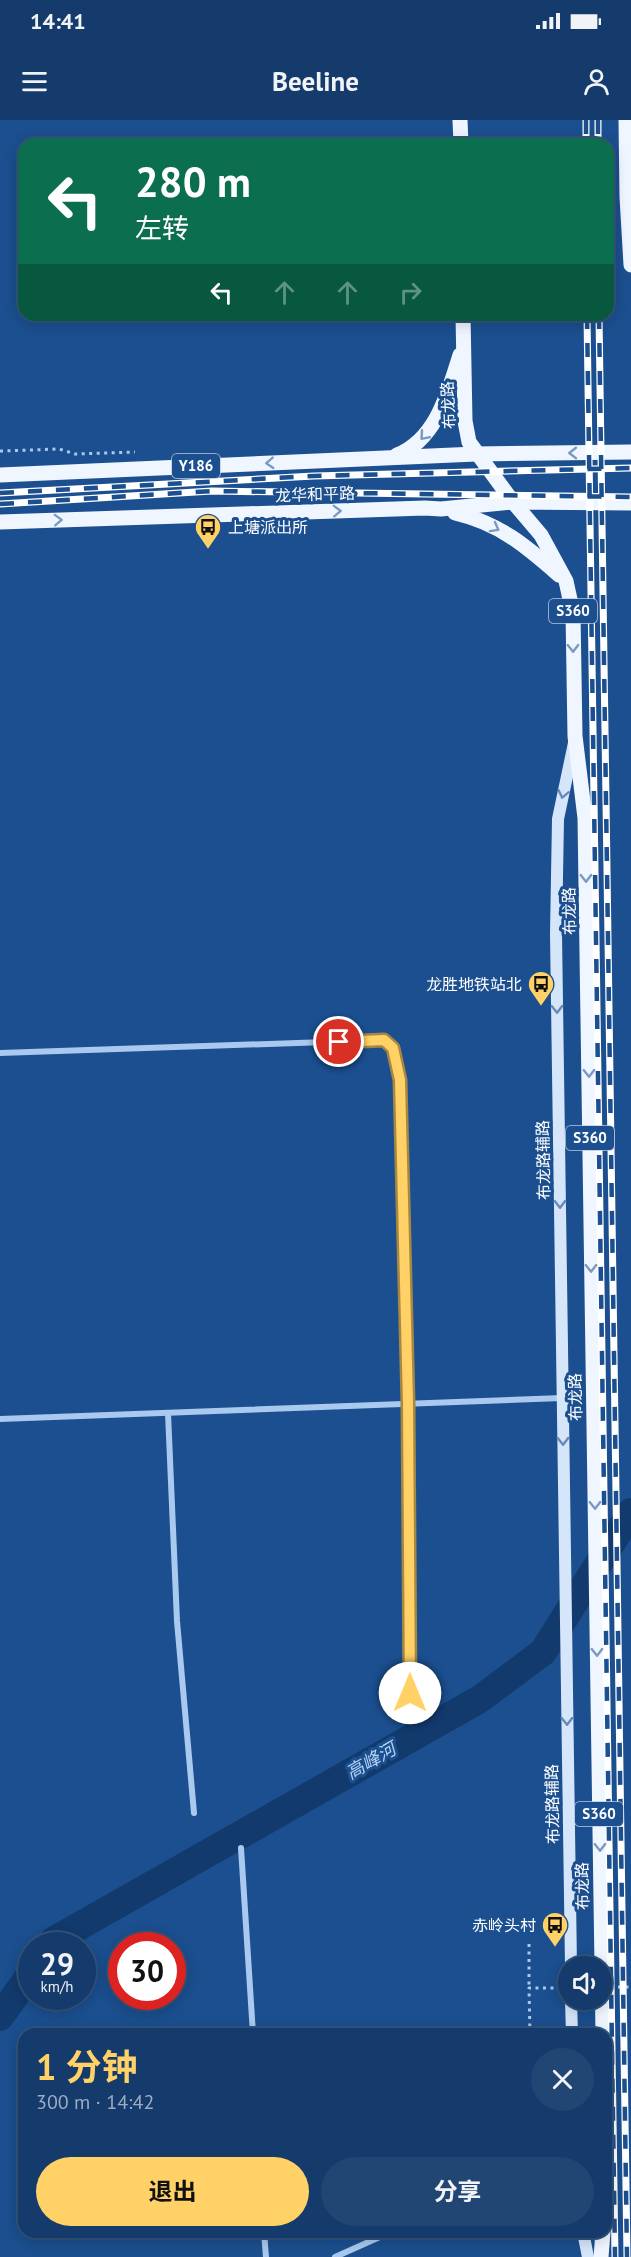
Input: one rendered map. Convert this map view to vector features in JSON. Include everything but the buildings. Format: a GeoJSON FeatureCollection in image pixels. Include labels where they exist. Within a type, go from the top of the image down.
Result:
{"type":"FeatureCollection","features":[{"type":"Feature","properties":{"kind":"main road"},"geometry":{"type":"LineString","coordinates":[[460,120],[461,138]]}},
{"type":"Feature","properties":{"kind":"main road"},"geometry":{"type":"LineString","coordinates":[[626,120],[631,266]]}},
{"type":"Feature","properties":{"kind":"main road"},"geometry":{"type":"LineString","coordinates":[[627,197],[631,182]]}},
{"type":"Feature","properties":{"kind":"main road","name":"布龙路"},"geometry":{"type":"LineString","coordinates":[[463,321],[465,421],[470,442],[476,454],[541,535],[566,581],[573,613],[575,736],[585,818],[603,2028]]}},
{"type":"Feature","properties":{"kind":"main road"},"geometry":{"type":"LineString","coordinates":[[392,458],[406,452],[419,442],[431,428],[445,399],[464,345]]}},
{"type":"Feature","properties":{"kind":"main road","name":"龙华和平路"},"geometry":{"type":"LineString","coordinates":[[0,475],[476,454],[631,452]]}},
{"type":"Feature","properties":{"kind":"main road","name":"龙华和平路"},"geometry":{"type":"LineString","coordinates":[[0,522],[441,509],[513,502],[631,503]]}},
{"type":"Feature","properties":{"kind":"main road"},"geometry":{"type":"LineString","coordinates":[[441,509],[478,518],[515,539],[566,581]]}},
{"type":"Feature","properties":{"kind":"main road","name":"布龙路辅路"},"geometry":{"type":"LineString","coordinates":[[571,1956],[556,934],[558,819],[575,736]]}},
{"type":"Feature","properties":{"kind":"main road"},"geometry":{"type":"LineString","coordinates":[[572,2010],[572,2028]]}},
{"type":"Feature","properties":{"kind":"main road"},"geometry":{"type":"LineString","coordinates":[[584,2238],[588,2257]]}},
{"type":"Feature","properties":{"kind":"main road"},"geometry":{"type":"LineString","coordinates":[[601,2257],[603,2238]]}},
{"type":"Feature","properties":{"kind":"street"},"geometry":{"type":"LineString","coordinates":[[0,1053],[384,1040],[393,1048],[400,1080],[408,1404],[410,1693]]}},
{"type":"Feature","properties":{"kind":"street"},"geometry":{"type":"LineString","coordinates":[[0,1419],[562,1398]]}},
{"type":"Feature","properties":{"kind":"street"},"geometry":{"type":"LineString","coordinates":[[168,1413],[177,1621],[194,1813]]}},
{"type":"Feature","properties":{"kind":"street"},"geometry":{"type":"LineString","coordinates":[[241,1848],[253,2028]]}},
{"type":"Feature","properties":{"kind":"street"},"geometry":{"type":"LineString","coordinates":[[264,2238],[266,2257]]}},
{"type":"Feature","properties":{"kind":"street"},"geometry":{"type":"LineString","coordinates":[[335,2257],[378,2238]]}},
{"type":"Feature","properties":{"kind":"path"},"geometry":{"type":"LineString","coordinates":[[0,451],[59,449]]}},
{"type":"Feature","properties":{"kind":"path"},"geometry":{"type":"LineString","coordinates":[[529,1944],[530,2028]]}},
{"type":"Feature","properties":{"kind":"path"},"geometry":{"type":"LineString","coordinates":[[529,1989],[558,1988]]}},
{"type":"Feature","properties":{"kind":"waterway","name":"高峰河"},"geometry":{"type":"LineString","coordinates":[[69,1932],[480,1699],[543,1652],[631,1512]]}},
{"type":"Feature","properties":{"kind":"waterway","name":"高峰河"},"geometry":{"type":"LineString","coordinates":[[0,2017],[18,1992]]}},
{"type":"Feature","properties":{"kind":"railway"},"geometry":{"type":"LineString","coordinates":[[586,120],[586,138]]}},
{"type":"Feature","properties":{"kind":"railway"},"geometry":{"type":"LineString","coordinates":[[598,120],[598,138]]}},
{"type":"Feature","properties":{"kind":"railway"},"geometry":{"type":"LineString","coordinates":[[587,321],[612,2028]]}},
{"type":"Feature","properties":{"kind":"railway"},"geometry":{"type":"LineString","coordinates":[[599,321],[627,2257]]}},
{"type":"Feature","properties":{"kind":"railway"},"geometry":{"type":"LineString","coordinates":[[0,493],[314,476],[631,468]]}},
{"type":"Feature","properties":{"kind":"railway"},"geometry":{"type":"LineString","coordinates":[[0,504],[212,491],[631,497]]}},
{"type":"Feature","properties":{"kind":"railway"},"geometry":{"type":"LineString","coordinates":[[612,2049],[615,2257]]}},
{"type":"Feature","properties":{"kind":"place","name":"上塘派出所"},"geometry":{"type":"Point","coordinates":[208,550]}},
{"type":"Feature","properties":{"kind":"place","name":"龙胜地铁站北"},"geometry":{"type":"Point","coordinates":[541,1007]}},
{"type":"Feature","properties":{"kind":"place","name":"赤岭头村"},"geometry":{"type":"Point","coordinates":[555,1948]}},
{"type":"Feature","properties":{"kind":"route"},"geometry":{"type":"LineString","coordinates":[[339,1042],[384,1040],[393,1048],[400,1080],[408,1404],[410,1693]]}}]}
